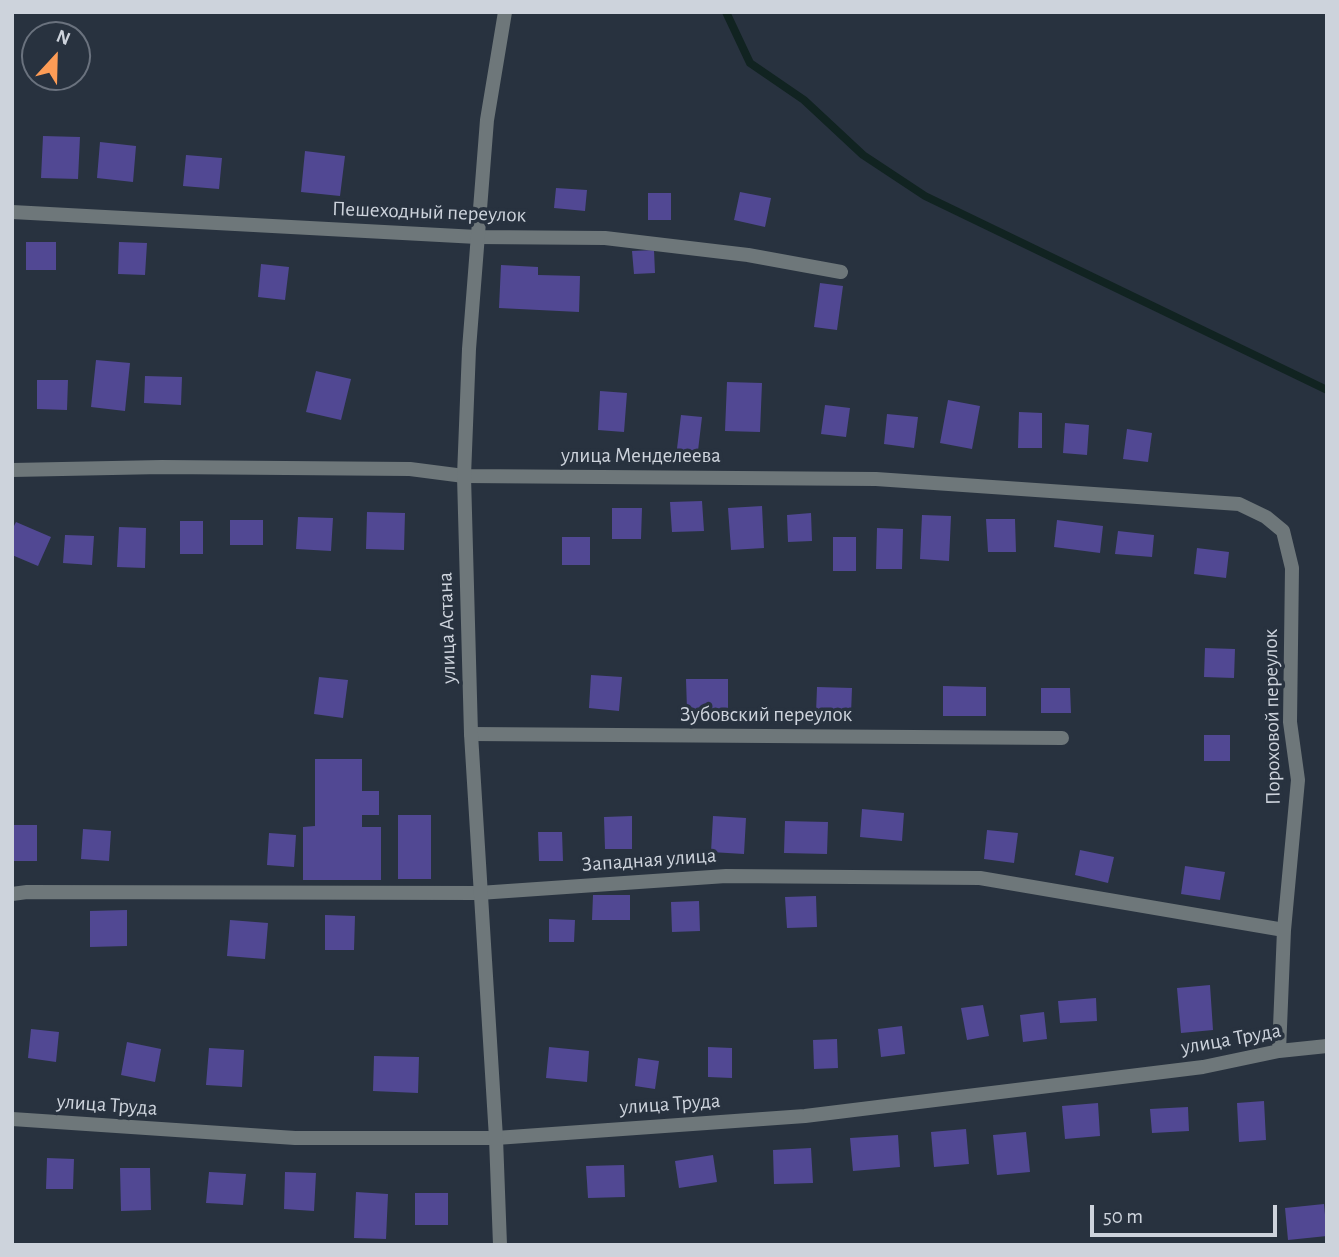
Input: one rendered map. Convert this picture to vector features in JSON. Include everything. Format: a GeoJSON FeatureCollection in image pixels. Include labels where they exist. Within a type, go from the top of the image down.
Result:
{"type":"FeatureCollection","features":[{"type":"Feature","properties":{"kind":"street","name":"улица Астана"},"geometry":{"type":"LineString","coordinates":[[500,1245],[471,734],[464,476],[468,349],[487,121],[505,12]]}},
{"type":"Feature","properties":{"kind":"street","name":"Пешеходный переулок"},"geometry":{"type":"LineString","coordinates":[[12,212],[477,237],[605,239],[748,255],[841,272]]}},
{"type":"Feature","properties":{"kind":"street","name":"улица Менделеева"},"geometry":{"type":"LineString","coordinates":[[12,470],[162,467],[410,469],[464,476],[876,479],[1239,504],[1266,517]]}},
{"type":"Feature","properties":{"kind":"street","name":"Пороховой переулок"},"geometry":{"type":"LineString","coordinates":[[1266,517],[1283,531],[1292,568],[1290,722],[1298,780],[1284,930],[1279,1051]]}},
{"type":"Feature","properties":{"kind":"street","name":"Зубовский переулок"},"geometry":{"type":"LineString","coordinates":[[471,734],[1062,737]]}},
{"type":"Feature","properties":{"kind":"street","name":"Западная улица"},"geometry":{"type":"LineString","coordinates":[[12,894],[479,892],[726,876],[980,878],[1284,930]]}},
{"type":"Feature","properties":{"kind":"street","name":"улица Труда"},"geometry":{"type":"LineString","coordinates":[[12,1119],[295,1138],[496,1138],[805,1116],[1203,1067],[1279,1051],[1327,1046]]}},
{"type":"Feature","properties":{"kind":"building"},"geometry":{"type":"Polygon","coordinates":[[[43,136],[80,137],[78,179],[41,178],[43,136]]]}},
{"type":"Feature","properties":{"kind":"building"},"geometry":{"type":"Polygon","coordinates":[[[100,142],[136,146],[133,182],[97,178],[100,142]]]}},
{"type":"Feature","properties":{"kind":"building"},"geometry":{"type":"Polygon","coordinates":[[[305,151],[345,156],[340,196],[301,192],[305,151]]]}},
{"type":"Feature","properties":{"kind":"building"},"geometry":{"type":"Polygon","coordinates":[[[186,155],[222,158],[219,189],[183,186],[186,155]]]}},
{"type":"Feature","properties":{"kind":"building"},"geometry":{"type":"Polygon","coordinates":[[[556,188],[587,190],[585,211],[554,208],[556,188]]]}},
{"type":"Feature","properties":{"kind":"building"},"geometry":{"type":"Polygon","coordinates":[[[740,192],[771,198],[765,227],[734,220],[740,192]]]}},
{"type":"Feature","properties":{"kind":"building"},"geometry":{"type":"Polygon","coordinates":[[[648,193],[671,193],[671,220],[648,220],[648,193]]]}},
{"type":"Feature","properties":{"kind":"building"},"geometry":{"type":"Polygon","coordinates":[[[26,242],[56,242],[56,270],[26,270],[26,242]]]}},
{"type":"Feature","properties":{"kind":"building"},"geometry":{"type":"Polygon","coordinates":[[[119,242],[147,243],[145,275],[118,274],[119,242]]]}},
{"type":"Feature","properties":{"kind":"building"},"geometry":{"type":"Polygon","coordinates":[[[654,250],[655,273],[634,274],[632,251],[654,250]]]}},
{"type":"Feature","properties":{"kind":"building"},"geometry":{"type":"Polygon","coordinates":[[[261,264],[289,267],[285,300],[258,297],[261,264]]]}},
{"type":"Feature","properties":{"kind":"building"},"geometry":{"type":"Polygon","coordinates":[[[501,265],[538,267],[538,275],[580,276],[579,312],[499,308],[501,265]]]}},
{"type":"Feature","properties":{"kind":"building"},"geometry":{"type":"Polygon","coordinates":[[[820,283],[843,286],[837,330],[814,327],[820,283]]]}},
{"type":"Feature","properties":{"kind":"building"},"geometry":{"type":"Polygon","coordinates":[[[96,360],[130,363],[125,411],[91,407],[96,360]]]}},
{"type":"Feature","properties":{"kind":"building"},"geometry":{"type":"Polygon","coordinates":[[[316,371],[351,379],[341,420],[306,412],[316,371]]]}},
{"type":"Feature","properties":{"kind":"building"},"geometry":{"type":"Polygon","coordinates":[[[145,376],[182,377],[181,405],[144,403],[145,376]]]}},
{"type":"Feature","properties":{"kind":"building"},"geometry":{"type":"Polygon","coordinates":[[[37,380],[68,380],[67,410],[37,409],[37,380]]]}},
{"type":"Feature","properties":{"kind":"building"},"geometry":{"type":"Polygon","coordinates":[[[727,382],[762,383],[760,432],[725,431],[727,382]]]}},
{"type":"Feature","properties":{"kind":"building"},"geometry":{"type":"Polygon","coordinates":[[[600,391],[627,393],[624,432],[598,430],[600,391]]]}},
{"type":"Feature","properties":{"kind":"building"},"geometry":{"type":"Polygon","coordinates":[[[948,400],[980,406],[972,449],[940,443],[948,400]]]}},
{"type":"Feature","properties":{"kind":"building"},"geometry":{"type":"Polygon","coordinates":[[[825,405],[850,408],[846,437],[821,434],[825,405]]]}},
{"type":"Feature","properties":{"kind":"building"},"geometry":{"type":"Polygon","coordinates":[[[1019,412],[1042,413],[1042,448],[1018,448],[1019,412]]]}},
{"type":"Feature","properties":{"kind":"building"},"geometry":{"type":"Polygon","coordinates":[[[887,414],[918,417],[914,448],[884,444],[887,414]]]}},
{"type":"Feature","properties":{"kind":"building"},"geometry":{"type":"Polygon","coordinates":[[[681,415],[702,417],[697,459],[676,457],[681,415]]]}},
{"type":"Feature","properties":{"kind":"building"},"geometry":{"type":"Polygon","coordinates":[[[1065,423],[1089,425],[1087,455],[1063,453],[1065,423]]]}},
{"type":"Feature","properties":{"kind":"building"},"geometry":{"type":"Polygon","coordinates":[[[1127,429],[1152,433],[1148,462],[1123,459],[1127,429]]]}},
{"type":"Feature","properties":{"kind":"building"},"geometry":{"type":"Polygon","coordinates":[[[702,501],[704,531],[672,532],[670,502],[702,501]]]}},
{"type":"Feature","properties":{"kind":"building"},"geometry":{"type":"Polygon","coordinates":[[[762,506],[764,548],[731,550],[728,508],[762,506]]]}},
{"type":"Feature","properties":{"kind":"building"},"geometry":{"type":"Polygon","coordinates":[[[612,508],[642,508],[641,539],[612,539],[612,508]]]}},
{"type":"Feature","properties":{"kind":"building"},"geometry":{"type":"Polygon","coordinates":[[[367,512],[405,513],[404,550],[366,549],[367,512]]]}},
{"type":"Feature","properties":{"kind":"building"},"geometry":{"type":"Polygon","coordinates":[[[811,513],[812,541],[788,542],[787,515],[811,513]]]}},
{"type":"Feature","properties":{"kind":"building"},"geometry":{"type":"Polygon","coordinates":[[[922,515],[951,516],[949,561],[920,559],[922,515]]]}},
{"type":"Feature","properties":{"kind":"building"},"geometry":{"type":"Polygon","coordinates":[[[298,517],[333,518],[331,551],[296,549],[298,517]]]}},
{"type":"Feature","properties":{"kind":"building"},"geometry":{"type":"Polygon","coordinates":[[[986,519],[1015,519],[1016,552],[988,552],[986,519]]]}},
{"type":"Feature","properties":{"kind":"building"},"geometry":{"type":"Polygon","coordinates":[[[230,520],[263,520],[263,545],[230,545],[230,520]]]}},
{"type":"Feature","properties":{"kind":"building"},"geometry":{"type":"Polygon","coordinates":[[[1057,520],[1103,526],[1100,553],[1054,547],[1057,520]]]}},
{"type":"Feature","properties":{"kind":"building"},"geometry":{"type":"Polygon","coordinates":[[[180,521],[203,521],[203,554],[180,554],[180,521]]]}},
{"type":"Feature","properties":{"kind":"building"},"geometry":{"type":"Polygon","coordinates":[[[16,522],[51,537],[38,566],[12,555],[12,530],[16,522]]]}},
{"type":"Feature","properties":{"kind":"building"},"geometry":{"type":"Polygon","coordinates":[[[119,527],[146,528],[145,568],[117,567],[119,527]]]}},
{"type":"Feature","properties":{"kind":"building"},"geometry":{"type":"Polygon","coordinates":[[[877,528],[903,529],[902,569],[876,569],[877,528]]]}},
{"type":"Feature","properties":{"kind":"building"},"geometry":{"type":"Polygon","coordinates":[[[1118,531],[1154,535],[1152,557],[1115,554],[1118,531]]]}},
{"type":"Feature","properties":{"kind":"building"},"geometry":{"type":"Polygon","coordinates":[[[65,535],[94,536],[92,565],[63,563],[65,535]]]}},
{"type":"Feature","properties":{"kind":"building"},"geometry":{"type":"Polygon","coordinates":[[[562,537],[590,537],[590,565],[562,565],[562,537]]]}},
{"type":"Feature","properties":{"kind":"building"},"geometry":{"type":"Polygon","coordinates":[[[833,537],[856,537],[856,571],[833,571],[833,537]]]}},
{"type":"Feature","properties":{"kind":"building"},"geometry":{"type":"Polygon","coordinates":[[[1197,548],[1229,552],[1226,578],[1194,574],[1197,548]]]}},
{"type":"Feature","properties":{"kind":"building"},"geometry":{"type":"Polygon","coordinates":[[[1205,648],[1235,649],[1234,678],[1204,677],[1205,648]]]}},
{"type":"Feature","properties":{"kind":"building"},"geometry":{"type":"Polygon","coordinates":[[[591,675],[622,677],[619,711],[589,708],[591,675]]]}},
{"type":"Feature","properties":{"kind":"building"},"geometry":{"type":"Polygon","coordinates":[[[319,677],[348,680],[343,718],[314,714],[319,677]]]}},
{"type":"Feature","properties":{"kind":"building"},"geometry":{"type":"Polygon","coordinates":[[[686,679],[728,679],[728,709],[687,710],[686,679]]]}},
{"type":"Feature","properties":{"kind":"building"},"geometry":{"type":"Polygon","coordinates":[[[943,686],[986,687],[986,716],[943,716],[943,686]]]}},
{"type":"Feature","properties":{"kind":"building"},"geometry":{"type":"Polygon","coordinates":[[[817,687],[852,688],[851,714],[816,713],[817,687]]]}},
{"type":"Feature","properties":{"kind":"building"},"geometry":{"type":"Polygon","coordinates":[[[1041,688],[1070,688],[1071,713],[1041,713],[1041,688]]]}},
{"type":"Feature","properties":{"kind":"building"},"geometry":{"type":"Polygon","coordinates":[[[1204,735],[1230,735],[1230,761],[1204,761],[1204,735]]]}},
{"type":"Feature","properties":{"kind":"building"},"geometry":{"type":"Polygon","coordinates":[[[315,759],[362,759],[362,791],[379,791],[379,815],[362,815],[362,827],[381,827],[381,880],[303,880],[303,827],[315,826],[315,759]]]}},
{"type":"Feature","properties":{"kind":"building"},"geometry":{"type":"Polygon","coordinates":[[[862,809],[904,813],[902,841],[860,837],[862,809]]]}},
{"type":"Feature","properties":{"kind":"building"},"geometry":{"type":"Polygon","coordinates":[[[398,815],[431,815],[431,879],[398,879],[398,815]]]}},
{"type":"Feature","properties":{"kind":"building"},"geometry":{"type":"Polygon","coordinates":[[[632,816],[632,849],[605,849],[604,817],[632,816]]]}},
{"type":"Feature","properties":{"kind":"building"},"geometry":{"type":"Polygon","coordinates":[[[713,816],[746,818],[744,854],[711,852],[713,816]]]}},
{"type":"Feature","properties":{"kind":"building"},"geometry":{"type":"Polygon","coordinates":[[[785,821],[828,822],[827,854],[784,853],[785,821]]]}},
{"type":"Feature","properties":{"kind":"building"},"geometry":{"type":"Polygon","coordinates":[[[12,825],[37,825],[37,861],[12,861],[12,825]]]}},
{"type":"Feature","properties":{"kind":"building"},"geometry":{"type":"Polygon","coordinates":[[[83,829],[111,831],[109,861],[81,859],[83,829]]]}},
{"type":"Feature","properties":{"kind":"building"},"geometry":{"type":"Polygon","coordinates":[[[987,830],[1018,833],[1014,863],[984,859],[987,830]]]}},
{"type":"Feature","properties":{"kind":"building"},"geometry":{"type":"Polygon","coordinates":[[[538,832],[562,832],[563,861],[539,861],[538,832]]]}},
{"type":"Feature","properties":{"kind":"building"},"geometry":{"type":"Polygon","coordinates":[[[269,833],[296,835],[294,867],[267,865],[269,833]]]}},
{"type":"Feature","properties":{"kind":"building"},"geometry":{"type":"Polygon","coordinates":[[[1080,850],[1114,857],[1108,883],[1075,875],[1080,850]]]}},
{"type":"Feature","properties":{"kind":"building"},"geometry":{"type":"Polygon","coordinates":[[[1185,866],[1225,872],[1220,900],[1181,894],[1185,866]]]}},
{"type":"Feature","properties":{"kind":"building"},"geometry":{"type":"Polygon","coordinates":[[[593,895],[630,895],[630,920],[592,920],[593,895]]]}},
{"type":"Feature","properties":{"kind":"building"},"geometry":{"type":"Polygon","coordinates":[[[816,896],[817,927],[787,928],[785,897],[816,896]]]}},
{"type":"Feature","properties":{"kind":"building"},"geometry":{"type":"Polygon","coordinates":[[[699,901],[700,931],[672,932],[671,902],[699,901]]]}},
{"type":"Feature","properties":{"kind":"building"},"geometry":{"type":"Polygon","coordinates":[[[127,910],[127,946],[90,947],[90,911],[127,910]]]}},
{"type":"Feature","properties":{"kind":"building"},"geometry":{"type":"Polygon","coordinates":[[[325,915],[355,916],[354,950],[325,950],[325,915]]]}},
{"type":"Feature","properties":{"kind":"building"},"geometry":{"type":"Polygon","coordinates":[[[549,919],[575,920],[574,942],[549,942],[549,919]]]}},
{"type":"Feature","properties":{"kind":"building"},"geometry":{"type":"Polygon","coordinates":[[[230,920],[268,923],[265,959],[227,956],[230,920]]]}},
{"type":"Feature","properties":{"kind":"building"},"geometry":{"type":"Polygon","coordinates":[[[1210,985],[1213,1030],[1181,1033],[1177,988],[1210,985]]]}},
{"type":"Feature","properties":{"kind":"building"},"geometry":{"type":"Polygon","coordinates":[[[1096,998],[1097,1021],[1060,1023],[1058,1001],[1096,998]]]}},
{"type":"Feature","properties":{"kind":"building"},"geometry":{"type":"Polygon","coordinates":[[[983,1005],[989,1036],[967,1040],[961,1008],[983,1005]]]}},
{"type":"Feature","properties":{"kind":"building"},"geometry":{"type":"Polygon","coordinates":[[[1044,1012],[1047,1039],[1023,1042],[1020,1015],[1044,1012]]]}},
{"type":"Feature","properties":{"kind":"building"},"geometry":{"type":"Polygon","coordinates":[[[902,1026],[905,1054],[881,1057],[878,1029],[902,1026]]]}},
{"type":"Feature","properties":{"kind":"building"},"geometry":{"type":"Polygon","coordinates":[[[31,1029],[59,1032],[56,1062],[28,1058],[31,1029]]]}},
{"type":"Feature","properties":{"kind":"building"},"geometry":{"type":"Polygon","coordinates":[[[837,1039],[838,1068],[814,1069],[813,1040],[837,1039]]]}},
{"type":"Feature","properties":{"kind":"building"},"geometry":{"type":"Polygon","coordinates":[[[127,1042],[161,1049],[155,1082],[121,1075],[127,1042]]]}},
{"type":"Feature","properties":{"kind":"building"},"geometry":{"type":"Polygon","coordinates":[[[549,1047],[589,1051],[587,1082],[546,1078],[549,1047]]]}},
{"type":"Feature","properties":{"kind":"building"},"geometry":{"type":"Polygon","coordinates":[[[708,1047],[732,1048],[732,1078],[708,1077],[708,1047]]]}},
{"type":"Feature","properties":{"kind":"building"},"geometry":{"type":"Polygon","coordinates":[[[209,1048],[244,1050],[242,1087],[206,1085],[209,1048]]]}},
{"type":"Feature","properties":{"kind":"building"},"geometry":{"type":"Polygon","coordinates":[[[374,1056],[419,1057],[418,1093],[373,1091],[374,1056]]]}},
{"type":"Feature","properties":{"kind":"building"},"geometry":{"type":"Polygon","coordinates":[[[638,1058],[659,1061],[655,1089],[635,1086],[638,1058]]]}},
{"type":"Feature","properties":{"kind":"building"},"geometry":{"type":"Polygon","coordinates":[[[1264,1101],[1266,1140],[1239,1142],[1237,1103],[1264,1101]]]}},
{"type":"Feature","properties":{"kind":"building"},"geometry":{"type":"Polygon","coordinates":[[[1098,1103],[1100,1136],[1065,1139],[1062,1106],[1098,1103]]]}},
{"type":"Feature","properties":{"kind":"building"},"geometry":{"type":"Polygon","coordinates":[[[1188,1107],[1189,1131],[1152,1133],[1150,1109],[1188,1107]]]}},
{"type":"Feature","properties":{"kind":"building"},"geometry":{"type":"Polygon","coordinates":[[[966,1129],[969,1164],[934,1167],[931,1132],[966,1129]]]}},
{"type":"Feature","properties":{"kind":"building"},"geometry":{"type":"Polygon","coordinates":[[[1026,1132],[1030,1172],[997,1175],[993,1135],[1026,1132]]]}},
{"type":"Feature","properties":{"kind":"building"},"geometry":{"type":"Polygon","coordinates":[[[898,1135],[900,1167],[853,1171],[850,1138],[898,1135]]]}},
{"type":"Feature","properties":{"kind":"building"},"geometry":{"type":"Polygon","coordinates":[[[811,1148],[813,1183],[774,1184],[773,1150],[811,1148]]]}},
{"type":"Feature","properties":{"kind":"building"},"geometry":{"type":"Polygon","coordinates":[[[713,1155],[717,1182],[679,1188],[675,1161],[713,1155]]]}},
{"type":"Feature","properties":{"kind":"building"},"geometry":{"type":"Polygon","coordinates":[[[47,1158],[74,1159],[73,1189],[46,1189],[47,1158]]]}},
{"type":"Feature","properties":{"kind":"building"},"geometry":{"type":"Polygon","coordinates":[[[624,1165],[625,1197],[588,1198],[586,1166],[624,1165]]]}},
{"type":"Feature","properties":{"kind":"building"},"geometry":{"type":"Polygon","coordinates":[[[120,1168],[150,1168],[151,1210],[121,1211],[120,1168]]]}},
{"type":"Feature","properties":{"kind":"building"},"geometry":{"type":"Polygon","coordinates":[[[209,1172],[246,1174],[243,1205],[206,1203],[209,1172]]]}},
{"type":"Feature","properties":{"kind":"building"},"geometry":{"type":"Polygon","coordinates":[[[285,1172],[316,1173],[314,1211],[284,1209],[285,1172]]]}},
{"type":"Feature","properties":{"kind":"building"},"geometry":{"type":"Polygon","coordinates":[[[356,1192],[388,1194],[386,1239],[354,1238],[356,1192]]]}},
{"type":"Feature","properties":{"kind":"building"},"geometry":{"type":"Polygon","coordinates":[[[415,1193],[448,1193],[448,1225],[415,1225],[415,1193]]]}},
{"type":"Feature","properties":{"kind":"building"},"geometry":{"type":"Polygon","coordinates":[[[1324,1204],[1327,1236],[1288,1240],[1285,1208],[1324,1204]]]}},
{"type":"Feature","properties":{"kind":"waterway"},"geometry":{"type":"LineString","coordinates":[[726,12],[750,63],[804,100],[863,155],[925,196],[1327,390]]}}]}
